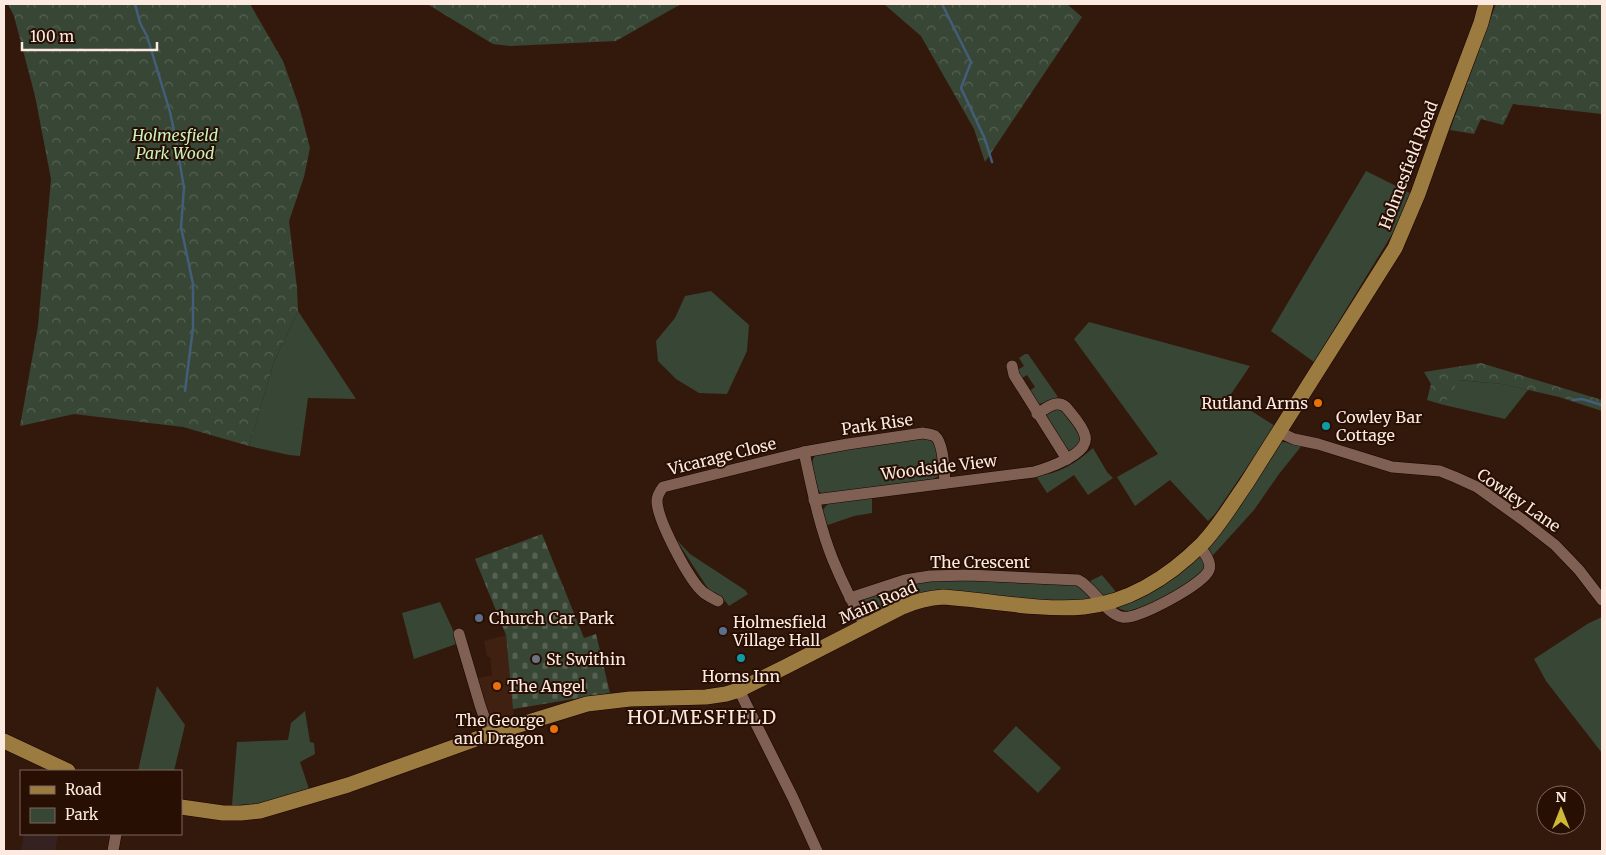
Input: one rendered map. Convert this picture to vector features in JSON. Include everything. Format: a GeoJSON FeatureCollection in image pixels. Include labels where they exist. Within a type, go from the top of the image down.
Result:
{"type":"FeatureCollection","features":[{"type":"Feature","properties":{"kind":"main road","name":"Holmesfield Road"},"geometry":{"type":"LineString","coordinates":[[1279,432],[1398,241],[1418,194],[1481,23],[1486,4]]}},
{"type":"Feature","properties":{"kind":"main road","name":"Main Road"},"geometry":{"type":"LineString","coordinates":[[182,807],[223,813],[260,811],[348,785],[490,734],[587,704],[630,699],[726,694],[804,658],[915,601],[943,597],[1020,605],[1064,607],[1084,607],[1103,604],[1137,591],[1160,579],[1199,546],[1227,512],[1279,432]]}},
{"type":"Feature","properties":{"kind":"main road"},"geometry":{"type":"LineString","coordinates":[[4,741],[66,770]]}},
{"type":"Feature","properties":{"kind":"street"},"geometry":{"type":"LineString","coordinates":[[1012,366],[1014,375],[1037,414],[1067,459]]}},
{"type":"Feature","properties":{"kind":"street","name":"Woodside View"},"geometry":{"type":"LineString","coordinates":[[814,500],[1034,472],[1067,459],[1086,443],[1086,436],[1082,429],[1062,403],[1057,403],[1037,414]]}},
{"type":"Feature","properties":{"kind":"street","name":"Cowley Lane"},"geometry":{"type":"LineString","coordinates":[[1279,432],[1294,439],[1318,444],[1392,467],[1440,471],[1455,476],[1477,488],[1555,545],[1579,570],[1602,600]]}},
{"type":"Feature","properties":{"kind":"street","name":"Park Rise"},"geometry":{"type":"LineString","coordinates":[[804,452],[923,433],[930,434],[939,440],[945,483]]}},
{"type":"Feature","properties":{"kind":"street"},"geometry":{"type":"LineString","coordinates":[[804,452],[814,500],[832,558],[850,598],[865,625]]}},
{"type":"Feature","properties":{"kind":"street","name":"Vicarage Close"},"geometry":{"type":"LineString","coordinates":[[718,601],[704,593],[698,586],[674,548],[662,522],[658,506],[657,500],[660,491],[663,487],[676,483],[804,452]]}},
{"type":"Feature","properties":{"kind":"street"},"geometry":{"type":"LineString","coordinates":[[1103,604],[1117,615],[1129,618],[1147,612],[1179,594],[1206,576],[1209,570],[1210,565],[1199,546]]}},
{"type":"Feature","properties":{"kind":"street","name":"The Crescent"},"geometry":{"type":"LineString","coordinates":[[850,598],[905,580],[930,576],[968,575],[1078,580],[1083,582],[1103,604]]}},
{"type":"Feature","properties":{"kind":"street"},"geometry":{"type":"LineString","coordinates":[[459,634],[490,734]]}},
{"type":"Feature","properties":{"kind":"street"},"geometry":{"type":"LineString","coordinates":[[738,690],[793,798],[817,851]]}},
{"type":"Feature","properties":{"kind":"street"},"geometry":{"type":"LineString","coordinates":[[113,851],[116,835]]}},
{"type":"Feature","properties":{"kind":"shaded area"},"geometry":{"type":"Polygon","coordinates":[[[506,635],[514,714],[493,722],[487,713],[475,679],[492,675],[490,657],[487,657],[484,641],[506,635]]]}},
{"type":"Feature","properties":{"kind":"shaded area"},"geometry":{"type":"Polygon","coordinates":[[[24,835],[58,835],[55,851],[21,851],[24,835]]]}},
{"type":"Feature","properties":{"kind":"green space","name":"Holmesfield Park Wood"},"geometry":{"type":"Polygon","coordinates":[[[8,4],[250,4],[283,61],[299,106],[310,148],[304,177],[289,221],[298,311],[274,362],[249,446],[183,427],[74,414],[20,426],[38,326],[51,179],[35,96],[14,16],[8,4]]]}},
{"type":"Feature","properties":{"kind":"green space"},"geometry":{"type":"Polygon","coordinates":[[[427,4],[681,4],[616,41],[511,46],[493,44],[427,4]]]}},
{"type":"Feature","properties":{"kind":"green space"},"geometry":{"type":"Polygon","coordinates":[[[884,4],[1067,4],[1082,17],[985,162],[974,129],[921,36],[884,4]]]}},
{"type":"Feature","properties":{"kind":"green space"},"geometry":{"type":"Polygon","coordinates":[[[1496,4],[1602,4],[1602,114],[1513,104],[1503,125],[1481,119],[1474,134],[1450,130],[1496,4]]]}},
{"type":"Feature","properties":{"kind":"green space"},"geometry":{"type":"Polygon","coordinates":[[[1366,171],[1412,194],[1397,226],[1314,362],[1271,331],[1366,171]]]}},
{"type":"Feature","properties":{"kind":"green space"},"geometry":{"type":"Polygon","coordinates":[[[711,291],[749,325],[747,351],[727,394],[699,393],[676,379],[658,361],[656,341],[675,318],[685,296],[711,291]]]}},
{"type":"Feature","properties":{"kind":"green space"},"geometry":{"type":"Polygon","coordinates":[[[298,311],[356,399],[308,398],[300,456],[249,446],[274,362],[298,311]]]}},
{"type":"Feature","properties":{"kind":"green space"},"geometry":{"type":"Polygon","coordinates":[[[1089,322],[1250,366],[1229,397],[1275,426],[1215,514],[1208,521],[1170,480],[1135,506],[1117,477],[1158,454],[1074,339],[1089,322]]]}},
{"type":"Feature","properties":{"kind":"green space"},"geometry":{"type":"Polygon","coordinates":[[[1028,354],[1058,397],[1037,405],[1029,391],[1035,387],[1027,375],[1022,378],[1016,371],[1024,366],[1019,358],[1028,354]]]}},
{"type":"Feature","properties":{"kind":"green space"},"geometry":{"type":"Polygon","coordinates":[[[1481,363],[1602,400],[1602,411],[1559,397],[1502,384],[1459,380],[1444,405],[1427,400],[1431,384],[1424,372],[1481,363]]]}},
{"type":"Feature","properties":{"kind":"green space"},"geometry":{"type":"Polygon","coordinates":[[[1458,380],[1502,384],[1528,390],[1505,419],[1444,405],[1458,380]]]}},
{"type":"Feature","properties":{"kind":"green space"},"geometry":{"type":"Polygon","coordinates":[[[1054,407],[1065,411],[1081,435],[1081,444],[1070,451],[1066,449],[1045,415],[1054,407]]]}},
{"type":"Feature","properties":{"kind":"green space"},"geometry":{"type":"Polygon","coordinates":[[[922,437],[933,442],[938,454],[940,463],[939,476],[933,479],[828,494],[821,493],[817,489],[812,465],[818,453],[922,437]]]}},
{"type":"Feature","properties":{"kind":"green space"},"geometry":{"type":"Polygon","coordinates":[[[1279,443],[1303,444],[1254,510],[1205,564],[1203,572],[1180,590],[1147,606],[1130,611],[1115,607],[1157,586],[1279,443]]]}},
{"type":"Feature","properties":{"kind":"green space"},"geometry":{"type":"Polygon","coordinates":[[[1093,448],[1107,472],[1113,478],[1088,495],[1074,475],[1047,493],[1036,476],[1052,473],[1067,467],[1093,448]]]}},
{"type":"Feature","properties":{"kind":"green space"},"geometry":{"type":"Polygon","coordinates":[[[872,494],[872,513],[854,516],[825,526],[822,511],[829,502],[872,494]]]}},
{"type":"Feature","properties":{"kind":"green space"},"geometry":{"type":"Polygon","coordinates":[[[542,534],[584,638],[596,634],[610,693],[513,709],[506,635],[475,559],[542,534]]]}},
{"type":"Feature","properties":{"kind":"green space"},"geometry":{"type":"Polygon","coordinates":[[[675,538],[690,554],[745,590],[748,594],[729,606],[722,597],[709,590],[675,538]]]}},
{"type":"Feature","properties":{"kind":"green space"},"geometry":{"type":"Polygon","coordinates":[[[1102,575],[1117,593],[1105,598],[1096,591],[1090,581],[1102,575]]]}},
{"type":"Feature","properties":{"kind":"green space"},"geometry":{"type":"Polygon","coordinates":[[[1002,579],[1076,582],[1089,594],[1090,598],[1088,601],[1023,600],[961,593],[867,618],[860,604],[861,597],[893,586],[932,580],[1002,579]]]}},
{"type":"Feature","properties":{"kind":"green space"},"geometry":{"type":"Polygon","coordinates":[[[440,602],[459,643],[414,659],[402,613],[440,602]]]}},
{"type":"Feature","properties":{"kind":"green space"},"geometry":{"type":"Polygon","coordinates":[[[1602,617],[1602,753],[1546,681],[1534,659],[1589,623],[1602,617]]]}},
{"type":"Feature","properties":{"kind":"green space"},"geometry":{"type":"Polygon","coordinates":[[[157,686],[185,725],[174,770],[138,770],[157,686]]]}},
{"type":"Feature","properties":{"kind":"green space"},"geometry":{"type":"Polygon","coordinates":[[[305,711],[310,742],[314,743],[315,754],[300,762],[309,789],[271,801],[232,805],[237,742],[288,740],[291,723],[305,711]]]}},
{"type":"Feature","properties":{"kind":"green space"},"geometry":{"type":"Polygon","coordinates":[[[1016,726],[1061,768],[1038,793],[993,751],[1016,726]]]}},
{"type":"Feature","properties":{"kind":"waterway"},"geometry":{"type":"LineString","coordinates":[[135,4],[140,23],[147,36],[170,112],[184,188],[181,227],[193,284],[193,328],[185,391]]}},
{"type":"Feature","properties":{"kind":"waterway"},"geometry":{"type":"LineString","coordinates":[[942,4],[971,62],[961,88],[985,139],[992,162]]}},
{"type":"Feature","properties":{"kind":"waterway"},"geometry":{"type":"LineString","coordinates":[[1573,400],[1582,399],[1602,405]]}},
{"type":"Feature","properties":{"kind":"place","name":"Rutland Arms"},"geometry":{"type":"Point","coordinates":[1318,403]}},
{"type":"Feature","properties":{"kind":"place","name":"Cowley Bar Cottage"},"geometry":{"type":"Point","coordinates":[1326,426]}},
{"type":"Feature","properties":{"kind":"place","name":"Church Car Park"},"geometry":{"type":"Point","coordinates":[479,618]}},
{"type":"Feature","properties":{"kind":"place","name":"Holmesfield Village Hall"},"geometry":{"type":"Point","coordinates":[723,631]}},
{"type":"Feature","properties":{"kind":"place","name":"Horns Inn"},"geometry":{"type":"Point","coordinates":[741,658]}},
{"type":"Feature","properties":{"kind":"place","name":"St Swithin"},"geometry":{"type":"Point","coordinates":[536,659]}},
{"type":"Feature","properties":{"kind":"place","name":"The Angel"},"geometry":{"type":"Point","coordinates":[497,686]}},
{"type":"Feature","properties":{"kind":"place","name":"The George and Dragon"},"geometry":{"type":"Point","coordinates":[554,729]}},
{"type":"Feature","properties":{"kind":"district","name":"HOLMESFIELD"},"geometry":{"type":"Point","coordinates":[702,717]}}]}
